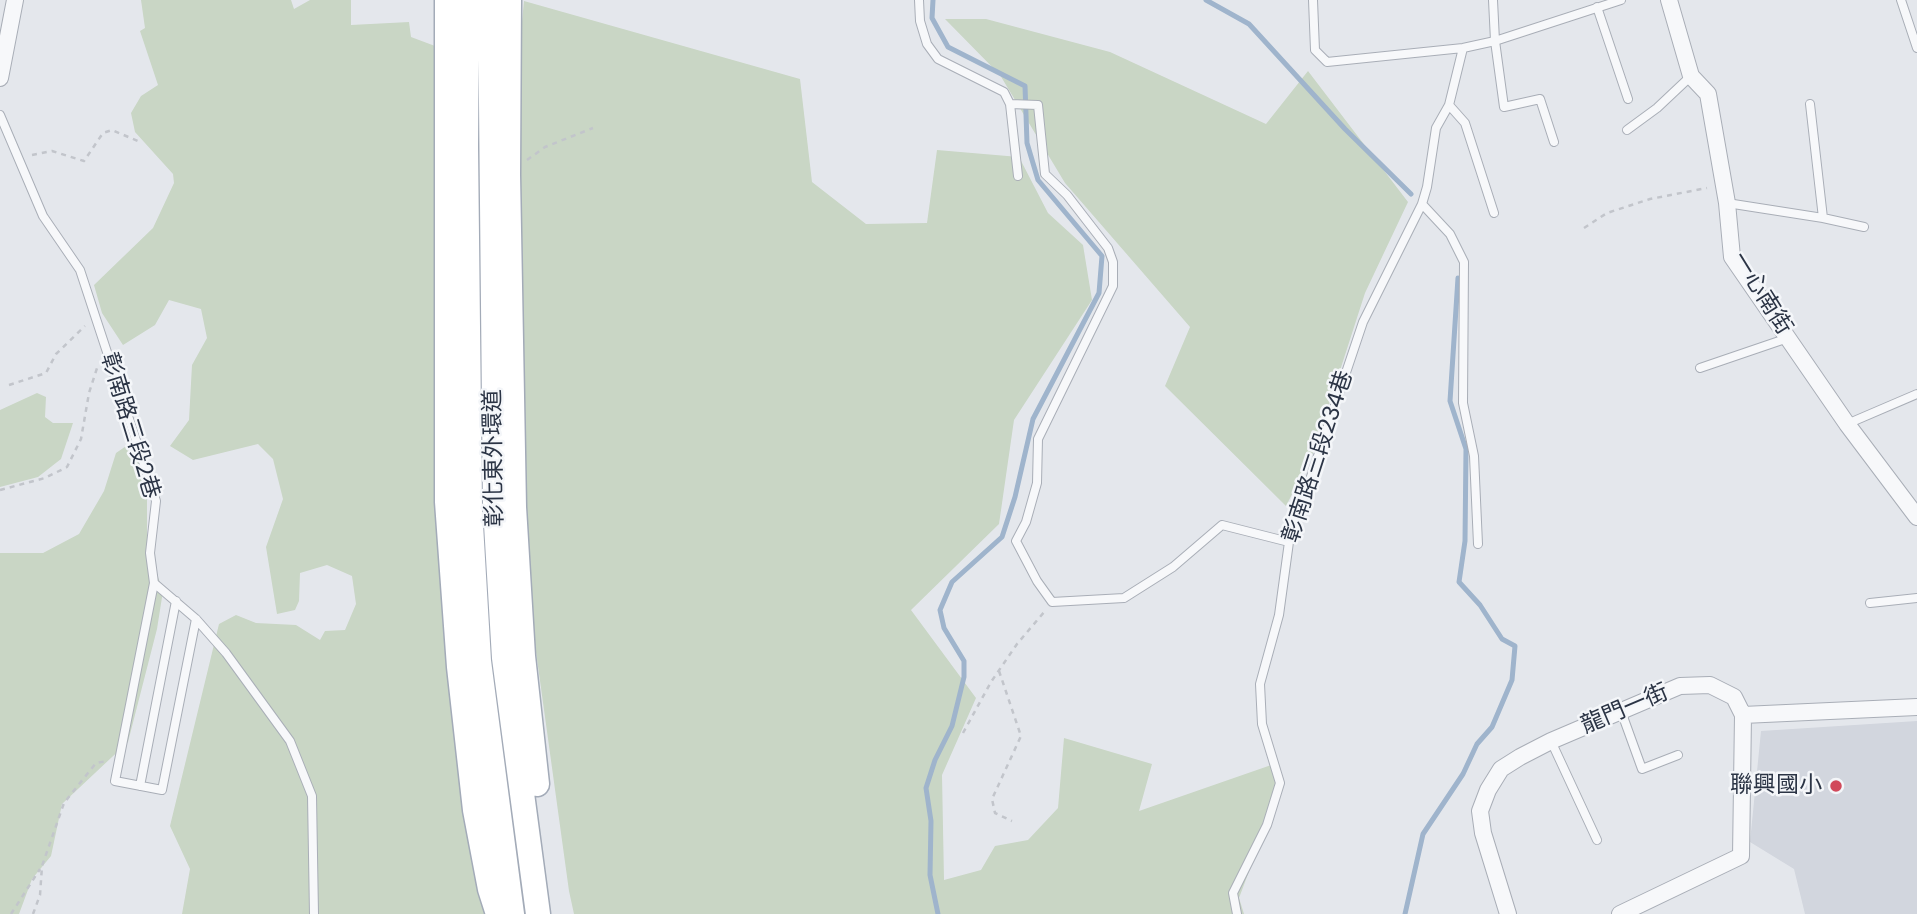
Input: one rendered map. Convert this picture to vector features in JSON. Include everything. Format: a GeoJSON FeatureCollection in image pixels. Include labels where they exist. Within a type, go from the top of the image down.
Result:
{"type":"FeatureCollection","features":[{"type":"Feature","properties":{"kind":"main road"},"geometry":{"type":"LineString","coordinates":[[447,0],[447,502],[459,667],[475,810],[498,914]]}},
{"type":"Feature","properties":{"kind":"main road","name":"彰化東外環道"},"geometry":{"type":"LineString","coordinates":[[467,0],[470,508],[479,662],[512,914]]}},
{"type":"Feature","properties":{"kind":"main road","name":"彰化東外環道"},"geometry":{"type":"LineString","coordinates":[[490,0],[489,120],[495,508],[504,658],[538,914]]}},
{"type":"Feature","properties":{"kind":"main road"},"geometry":{"type":"LineString","coordinates":[[509,0],[508,175],[514,507],[523,656],[539,806],[545,914]]}},
{"type":"Feature","properties":{"kind":"street","name":"一心南街"},"geometry":{"type":"LineString","coordinates":[[1669,0],[1691,76],[1708,94],[1727,203],[1732,257],[1847,424],[1917,517]]}},
{"type":"Feature","properties":{"kind":"street"},"geometry":{"type":"LineString","coordinates":[[0,78],[9,6]]}},
{"type":"Feature","properties":{"kind":"street","name":"龍門一街"},"geometry":{"type":"LineString","coordinates":[[1508,914],[1483,833],[1480,811],[1488,790],[1501,769],[1551,741],[1680,687],[1710,685],[1734,698],[1743,715]]}},
{"type":"Feature","properties":{"kind":"street"},"geometry":{"type":"LineString","coordinates":[[1620,914],[1650,908],[1741,856],[1743,715],[1917,707]]}},
{"type":"Feature","properties":{"kind":"lane"},"geometry":{"type":"LineString","coordinates":[[919,0],[920,21],[927,44],[938,59],[1004,92],[1010,104],[1018,176]]}},
{"type":"Feature","properties":{"kind":"lane"},"geometry":{"type":"LineString","coordinates":[[1313,0],[1315,50],[1327,62],[1464,48],[1495,41],[1621,0]]}},
{"type":"Feature","properties":{"kind":"lane"},"geometry":{"type":"LineString","coordinates":[[1493,0],[1495,41],[1504,107],[1540,99],[1553,142]]}},
{"type":"Feature","properties":{"kind":"lane"},"geometry":{"type":"LineString","coordinates":[[1901,0],[1917,48]]}},
{"type":"Feature","properties":{"kind":"lane"},"geometry":{"type":"LineString","coordinates":[[1597,8],[1628,99]]}},
{"type":"Feature","properties":{"kind":"lane","name":"彰南路三段234巷"},"geometry":{"type":"LineString","coordinates":[[1237,914],[1233,892],[1267,825],[1280,783],[1262,724],[1260,684],[1279,615],[1289,542],[1363,322],[1422,204],[1436,128],[1449,105],[1464,48]]}},
{"type":"Feature","properties":{"kind":"lane"},"geometry":{"type":"LineString","coordinates":[[1627,130],[1657,108],[1691,76]]}},
{"type":"Feature","properties":{"kind":"lane"},"geometry":{"type":"LineString","coordinates":[[1010,104],[1038,105],[1045,174],[1067,195],[1108,248],[1113,262],[1113,286],[1038,439],[1037,483],[1026,523],[1016,541],[1037,581],[1052,602],[1124,598],[1173,567],[1222,525],[1289,542]]}},
{"type":"Feature","properties":{"kind":"lane"},"geometry":{"type":"LineString","coordinates":[[1810,104],[1823,218]]}},
{"type":"Feature","properties":{"kind":"lane"},"geometry":{"type":"LineString","coordinates":[[1449,105],[1465,123],[1494,213]]}},
{"type":"Feature","properties":{"kind":"lane","name":"彰南路三段2巷"},"geometry":{"type":"LineString","coordinates":[[0,115],[43,216],[80,270],[156,500],[150,552],[153,583],[119,758]]}},
{"type":"Feature","properties":{"kind":"lane"},"geometry":{"type":"LineString","coordinates":[[1727,203],[1864,227]]}},
{"type":"Feature","properties":{"kind":"lane"},"geometry":{"type":"LineString","coordinates":[[1422,204],[1450,234],[1464,262],[1463,403],[1474,456],[1478,544]]}},
{"type":"Feature","properties":{"kind":"lane"},"geometry":{"type":"LineString","coordinates":[[1700,368],[1788,338]]}},
{"type":"Feature","properties":{"kind":"lane"},"geometry":{"type":"LineString","coordinates":[[1847,424],[1917,394]]}},
{"type":"Feature","properties":{"kind":"lane"},"geometry":{"type":"LineString","coordinates":[[153,583],[196,619],[226,653],[289,741],[312,796],[314,914]]}},
{"type":"Feature","properties":{"kind":"lane"},"geometry":{"type":"LineString","coordinates":[[1870,603],[1917,598]]}},
{"type":"Feature","properties":{"kind":"lane"},"geometry":{"type":"LineString","coordinates":[[140,786],[176,601]]}},
{"type":"Feature","properties":{"kind":"lane"},"geometry":{"type":"LineString","coordinates":[[119,758],[115,781],[163,790],[196,619]]}},
{"type":"Feature","properties":{"kind":"lane"},"geometry":{"type":"LineString","coordinates":[[1621,711],[1643,769],[1678,755]]}},
{"type":"Feature","properties":{"kind":"lane"},"geometry":{"type":"LineString","coordinates":[[1551,741],[1597,840]]}},
{"type":"Feature","properties":{"kind":"path"},"geometry":{"type":"LineString","coordinates":[[508,175],[545,147],[593,128]]}},
{"type":"Feature","properties":{"kind":"path"},"geometry":{"type":"LineString","coordinates":[[18,158],[52,151],[84,161],[103,133],[112,130],[140,142]]}},
{"type":"Feature","properties":{"kind":"path"},"geometry":{"type":"LineString","coordinates":[[1584,228],[1607,213],[1650,199],[1724,184]]}},
{"type":"Feature","properties":{"kind":"path"},"geometry":{"type":"LineString","coordinates":[[9,385],[46,373],[56,354],[96,317]]}},
{"type":"Feature","properties":{"kind":"path"},"geometry":{"type":"LineString","coordinates":[[0,490],[45,478],[67,467],[81,439],[89,393],[100,359],[107,353]]}},
{"type":"Feature","properties":{"kind":"path"},"geometry":{"type":"LineString","coordinates":[[963,733],[999,671],[1052,602]]}},
{"type":"Feature","properties":{"kind":"path"},"geometry":{"type":"LineString","coordinates":[[999,671],[1021,736],[992,799],[995,813],[1012,821]]}},
{"type":"Feature","properties":{"kind":"path"},"geometry":{"type":"LineString","coordinates":[[11,914],[42,866],[64,803],[96,763],[119,758]]}},
{"type":"Feature","properties":{"kind":"path"},"geometry":{"type":"LineString","coordinates":[[33,914],[40,895],[42,866]]}},
{"type":"Feature","properties":{"kind":"shaded area","name":"聯興國小"},"geometry":{"type":"Polygon","coordinates":[[[1917,721],[1917,914],[1805,914],[1794,869],[1750,842],[1761,731],[1917,721]]]}},
{"type":"Feature","properties":{"kind":"green space"},"geometry":{"type":"Polygon","coordinates":[[[141,0],[291,0],[294,9],[310,0],[351,0],[351,25],[409,22],[411,37],[435,46],[493,914],[182,914],[190,869],[170,826],[219,624],[236,615],[256,623],[296,625],[320,640],[325,631],[345,630],[356,604],[352,576],[327,565],[300,573],[299,601],[295,610],[277,614],[266,547],[283,499],[273,459],[258,444],[193,460],[170,446],[189,420],[192,365],[207,338],[201,309],[169,300],[155,325],[123,345],[102,313],[94,285],[153,228],[174,183],[173,174],[135,132],[131,113],[141,96],[158,85],[140,31],[145,28],[141,0]]]}},
{"type":"Feature","properties":{"kind":"green space"},"geometry":{"type":"Polygon","coordinates":[[[524,1],[800,79],[812,182],[866,224],[927,223],[937,150],[1019,157],[1048,213],[1083,245],[1092,300],[1014,420],[999,524],[911,610],[976,698],[942,775],[944,880],[981,870],[995,846],[1028,840],[1058,808],[1064,738],[1152,764],[1139,811],[1277,763],[1283,781],[1239,898],[1244,914],[574,914],[529,601],[511,134],[524,1]]]}},
{"type":"Feature","properties":{"kind":"green space"},"geometry":{"type":"Polygon","coordinates":[[[945,19],[986,19],[1110,52],[1266,124],[1308,71],[1408,202],[1365,293],[1314,451],[1286,506],[1165,386],[1190,327],[1065,183],[1000,75],[945,19]]]}},
{"type":"Feature","properties":{"kind":"green space"},"geometry":{"type":"Polygon","coordinates":[[[37,393],[46,397],[45,417],[53,423],[73,423],[61,459],[38,477],[0,487],[0,410],[37,393]]]}},
{"type":"Feature","properties":{"kind":"green space"},"geometry":{"type":"Polygon","coordinates":[[[132,442],[147,487],[147,546],[163,591],[157,629],[128,742],[62,804],[51,856],[32,879],[19,914],[0,914],[0,553],[43,553],[79,534],[104,491],[116,453],[132,442]]]}},
{"type":"Feature","properties":{"kind":"waterway"},"geometry":{"type":"LineString","coordinates":[[933,0],[932,18],[948,47],[1025,86],[1027,143],[1038,180],[1102,256],[1099,293],[1033,419],[1015,497],[1002,537],[952,582],[940,610],[944,628],[964,661],[964,677],[952,726],[935,760],[926,788],[931,821],[930,875],[938,914]]}},
{"type":"Feature","properties":{"kind":"waterway"},"geometry":{"type":"LineString","coordinates":[[1206,0],[1249,24],[1345,129],[1411,194]]}},
{"type":"Feature","properties":{"kind":"waterway"},"geometry":{"type":"LineString","coordinates":[[1405,914],[1423,834],[1463,774],[1477,744],[1492,727],[1512,680],[1515,646],[1502,639],[1480,605],[1459,582],[1465,541],[1466,449],[1450,401],[1458,278]]}},
{"type":"Feature","properties":{"kind":"place","name":"聯興國小"},"geometry":{"type":"Point","coordinates":[1836,786]}}]}
